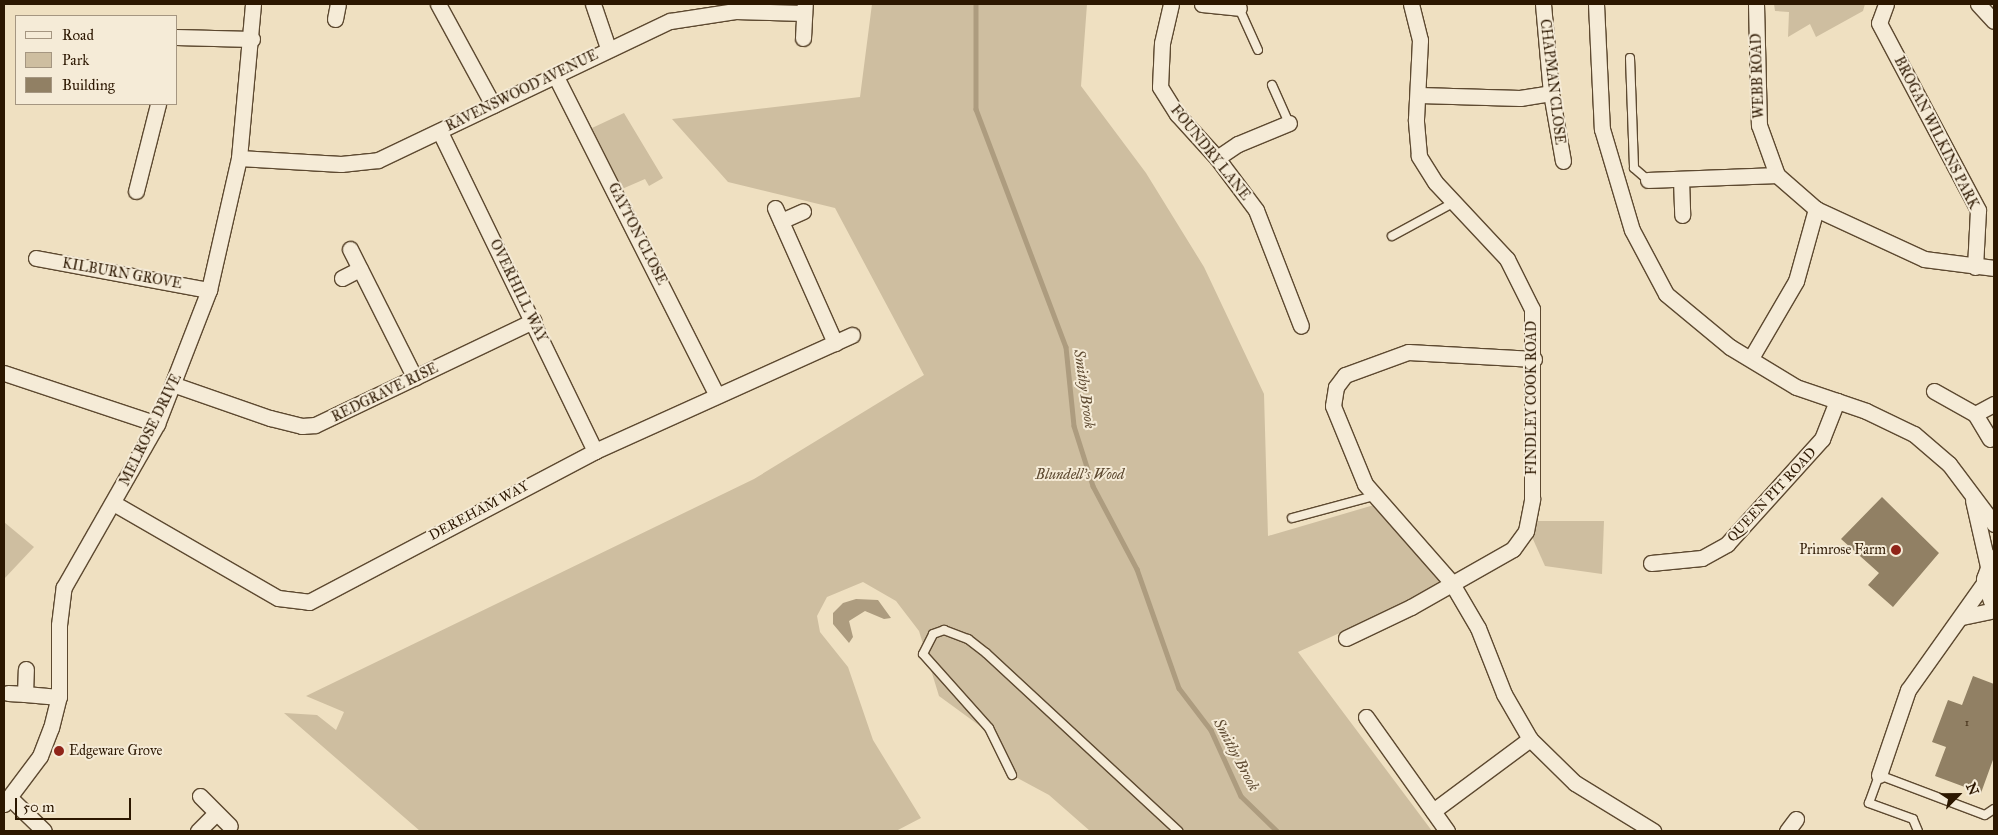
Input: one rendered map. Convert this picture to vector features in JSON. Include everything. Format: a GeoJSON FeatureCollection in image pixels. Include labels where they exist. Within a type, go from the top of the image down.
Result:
{"type":"FeatureCollection","features":[{"type":"Feature","properties":{"kind":"street","name":"MELROSE DRIVE"},"geometry":{"type":"LineString","coordinates":[[7,801],[47,742],[59,697],[59,625],[64,587],[115,504],[157,424],[175,385],[209,290],[240,158],[252,38],[252,4]]}},
{"type":"Feature","properties":{"kind":"street"},"geometry":{"type":"LineString","coordinates":[[438,4],[493,105]]}},
{"type":"Feature","properties":{"kind":"street"},"geometry":{"type":"LineString","coordinates":[[594,4],[608,48]]}},
{"type":"Feature","properties":{"kind":"street","name":"FOUNDRY LANE"},"geometry":{"type":"LineString","coordinates":[[1170,4],[1162,42],[1160,88],[1177,114],[1216,158],[1256,210],[1302,326]]}},
{"type":"Feature","properties":{"kind":"street"},"geometry":{"type":"LineString","coordinates":[[1202,4],[1239,8]]}},
{"type":"Feature","properties":{"kind":"street","name":"FINDLEY COOK ROAD"},"geometry":{"type":"LineString","coordinates":[[1346,638],[1513,548],[1526,531],[1532,499],[1534,359],[1532,309],[1523,286],[1507,258],[1428,173],[1419,156],[1420,40],[1411,4]]}},
{"type":"Feature","properties":{"kind":"street","name":"CHAPMAN CLOSE"},"geometry":{"type":"LineString","coordinates":[[1543,4],[1551,93],[1563,161]]}},
{"type":"Feature","properties":{"kind":"street"},"geometry":{"type":"LineString","coordinates":[[1596,4],[1602,128],[1632,230],[1666,294],[1730,347],[1752,358],[1796,387],[1837,401],[1914,434],[1949,464],[1994,524]]}},
{"type":"Feature","properties":{"kind":"street","name":"WEBB ROAD"},"geometry":{"type":"LineString","coordinates":[[1756,4],[1759,125],[1776,175]]}},
{"type":"Feature","properties":{"kind":"street","name":"BROGAN WILKINS PARK"},"geometry":{"type":"LineString","coordinates":[[1886,4],[1879,23],[1978,210],[1975,267]]}},
{"type":"Feature","properties":{"kind":"street"},"geometry":{"type":"LineString","coordinates":[[1978,4],[1994,21]]}},
{"type":"Feature","properties":{"kind":"street","name":"RAVENSWOOD AVENUE"},"geometry":{"type":"LineString","coordinates":[[240,158],[341,164],[369,161],[440,132],[608,48],[692,15],[805,8],[803,38]]}},
{"type":"Feature","properties":{"kind":"street"},"geometry":{"type":"LineString","coordinates":[[178,37],[252,38]]}},
{"type":"Feature","properties":{"kind":"street","name":"GAYTON CLOSE"},"geometry":{"type":"LineString","coordinates":[[555,75],[716,394]]}},
{"type":"Feature","properties":{"kind":"street"},"geometry":{"type":"LineString","coordinates":[[1419,96],[1520,98],[1551,93]]}},
{"type":"Feature","properties":{"kind":"street"},"geometry":{"type":"LineString","coordinates":[[137,191],[158,105]]}},
{"type":"Feature","properties":{"kind":"street"},"geometry":{"type":"LineString","coordinates":[[1216,158],[1238,144],[1289,123]]}},
{"type":"Feature","properties":{"kind":"street","name":"OVERHILL WAY"},"geometry":{"type":"LineString","coordinates":[[440,132],[595,451]]}},
{"type":"Feature","properties":{"kind":"street"},"geometry":{"type":"LineString","coordinates":[[1648,180],[1776,175],[1816,209],[1924,259],[1994,268]]}},
{"type":"Feature","properties":{"kind":"street"},"geometry":{"type":"LineString","coordinates":[[1681,179],[1682,215]]}},
{"type":"Feature","properties":{"kind":"street"},"geometry":{"type":"LineString","coordinates":[[1752,358],[1796,281],[1816,209]]}},
{"type":"Feature","properties":{"kind":"street"},"geometry":{"type":"LineString","coordinates":[[803,211],[778,214],[835,342]]}},
{"type":"Feature","properties":{"kind":"street"},"geometry":{"type":"LineString","coordinates":[[350,249],[415,378]]}},
{"type":"Feature","properties":{"kind":"street","name":"KILBURN GROVE"},"geometry":{"type":"LineString","coordinates":[[36,258],[209,290]]}},
{"type":"Feature","properties":{"kind":"street"},"geometry":{"type":"LineString","coordinates":[[342,278],[360,269]]}},
{"type":"Feature","properties":{"kind":"street","name":"REDGRAVE RISE"},"geometry":{"type":"LineString","coordinates":[[175,385],[302,426],[330,420],[533,321]]}},
{"type":"Feature","properties":{"kind":"street","name":"DEREHAM WAY"},"geometry":{"type":"LineString","coordinates":[[115,504],[278,598],[309,602],[595,451],[716,394],[852,335]]}},
{"type":"Feature","properties":{"kind":"street"},"geometry":{"type":"LineString","coordinates":[[1534,359],[1408,352],[1345,375],[1336,387],[1333,406],[1365,484],[1451,582],[1478,628],[1504,694],[1530,739],[1575,783],[1653,831]]}},
{"type":"Feature","properties":{"kind":"street"},"geometry":{"type":"LineString","coordinates":[[4,373],[157,424]]}},
{"type":"Feature","properties":{"kind":"street"},"geometry":{"type":"LineString","coordinates":[[1934,391],[1975,414],[1990,439]]}},
{"type":"Feature","properties":{"kind":"street","name":"QUEEN PIT ROAD"},"geometry":{"type":"LineString","coordinates":[[1651,563],[1702,558],[1726,544],[1822,439],[1837,401]]}},
{"type":"Feature","properties":{"kind":"street"},"geometry":{"type":"LineString","coordinates":[[1975,414],[1994,404]]}},
{"type":"Feature","properties":{"kind":"street"},"geometry":{"type":"LineString","coordinates":[[1972,496],[1990,570],[1994,600]]}},
{"type":"Feature","properties":{"kind":"street"},"geometry":{"type":"LineString","coordinates":[[1878,776],[1908,690],[1962,617],[1990,570]]}},
{"type":"Feature","properties":{"kind":"street"},"geometry":{"type":"LineString","coordinates":[[1962,617],[1994,610]]}},
{"type":"Feature","properties":{"kind":"street"},"geometry":{"type":"LineString","coordinates":[[25,694],[26,669]]}},
{"type":"Feature","properties":{"kind":"street"},"geometry":{"type":"LineString","coordinates":[[8,693],[59,697]]}},
{"type":"Feature","properties":{"kind":"street"},"geometry":{"type":"LineString","coordinates":[[1366,717],[1447,831]]}},
{"type":"Feature","properties":{"kind":"street"},"geometry":{"type":"LineString","coordinates":[[1433,811],[1530,739]]}},
{"type":"Feature","properties":{"kind":"street"},"geometry":{"type":"LineString","coordinates":[[200,796],[230,826]]}},
{"type":"Feature","properties":{"kind":"street"},"geometry":{"type":"LineString","coordinates":[[7,801],[44,831]]}},
{"type":"Feature","properties":{"kind":"street"},"geometry":{"type":"LineString","coordinates":[[198,831],[216,813]]}},
{"type":"Feature","properties":{"kind":"street"},"geometry":{"type":"LineString","coordinates":[[1787,831],[1796,819]]}},
{"type":"Feature","properties":{"kind":"lane"},"geometry":{"type":"LineString","coordinates":[[1239,8],[1258,50]]}},
{"type":"Feature","properties":{"kind":"lane"},"geometry":{"type":"LineString","coordinates":[[1630,58],[1634,168],[1648,180]]}},
{"type":"Feature","properties":{"kind":"lane"},"geometry":{"type":"LineString","coordinates":[[1272,85],[1289,123]]}},
{"type":"Feature","properties":{"kind":"lane"},"geometry":{"type":"LineString","coordinates":[[1392,236],[1455,202]]}},
{"type":"Feature","properties":{"kind":"lane"},"geometry":{"type":"LineString","coordinates":[[1292,518],[1374,496]]}},
{"type":"Feature","properties":{"kind":"lane"},"geometry":{"type":"LineString","coordinates":[[1012,775],[989,728],[923,654],[933,634],[944,630],[968,639],[986,653],[1178,831]]}},
{"type":"Feature","properties":{"kind":"lane"},"geometry":{"type":"LineString","coordinates":[[1918,831],[1913,819],[1868,803],[1878,776],[1985,815],[1994,810]]}},
{"type":"Feature","properties":{"kind":"green space","name":"Blundell's Wood"},"geometry":{"type":"Polygon","coordinates":[[[872,4],[1087,4],[1081,86],[1146,173],[1204,267],[1264,394],[1268,536],[1374,505],[1416,548],[1440,581],[1412,600],[1298,652],[1432,831],[1090,831],[1049,795],[1012,775],[991,734],[939,696],[919,631],[896,601],[863,582],[827,597],[817,616],[820,632],[848,667],[873,740],[921,818],[896,831],[420,831],[284,713],[317,715],[336,730],[344,712],[306,696],[754,479],[924,375],[835,208],[728,182],[672,119],[860,97],[872,4]]]}},
{"type":"Feature","properties":{"kind":"green space"},"geometry":{"type":"Polygon","coordinates":[[[1774,4],[1865,4],[1863,11],[1816,37],[1810,24],[1788,37],[1789,12],[1775,11],[1774,4]]]}},
{"type":"Feature","properties":{"kind":"green space"},"geometry":{"type":"Polygon","coordinates":[[[624,113],[663,178],[649,186],[645,179],[622,189],[592,128],[624,113]]]}},
{"type":"Feature","properties":{"kind":"green space"},"geometry":{"type":"Polygon","coordinates":[[[1536,521],[1604,521],[1602,574],[1545,566],[1532,537],[1536,521]]]}},
{"type":"Feature","properties":{"kind":"green space"},"geometry":{"type":"Polygon","coordinates":[[[4,522],[34,547],[4,579],[4,522]]]}},
{"type":"Feature","properties":{"kind":"shaded area"},"geometry":{"type":"Polygon","coordinates":[[[856,599],[878,600],[891,618],[884,619],[865,611],[849,621],[853,637],[849,643],[833,624],[833,613],[843,603],[856,599]]]}},
{"type":"Feature","properties":{"kind":"building","name":"Primrose Farm"},"geometry":{"type":"Polygon","coordinates":[[[1882,497],[1939,553],[1893,607],[1868,585],[1879,573],[1841,539],[1882,497]]]}},
{"type":"Feature","properties":{"kind":"building"},"geometry":{"type":"Polygon","coordinates":[[[1973,676],[1994,684],[1994,757],[1981,793],[1935,776],[1946,747],[1932,742],[1948,700],[1962,705],[1973,676]]]}},
{"type":"Feature","properties":{"kind":"waterway","name":"Smithy Brook"},"geometry":{"type":"LineString","coordinates":[[976,4],[976,109],[1066,347],[1074,426],[1093,486],[1137,569],[1179,688],[1211,730],[1241,796],[1277,831]]}},
{"type":"Feature","properties":{"kind":"place","name":"Primrose Farm"},"geometry":{"type":"Point","coordinates":[1896,550]}},
{"type":"Feature","properties":{"kind":"place","name":"Edgeware Grove"},"geometry":{"type":"Point","coordinates":[59,751]}}]}
